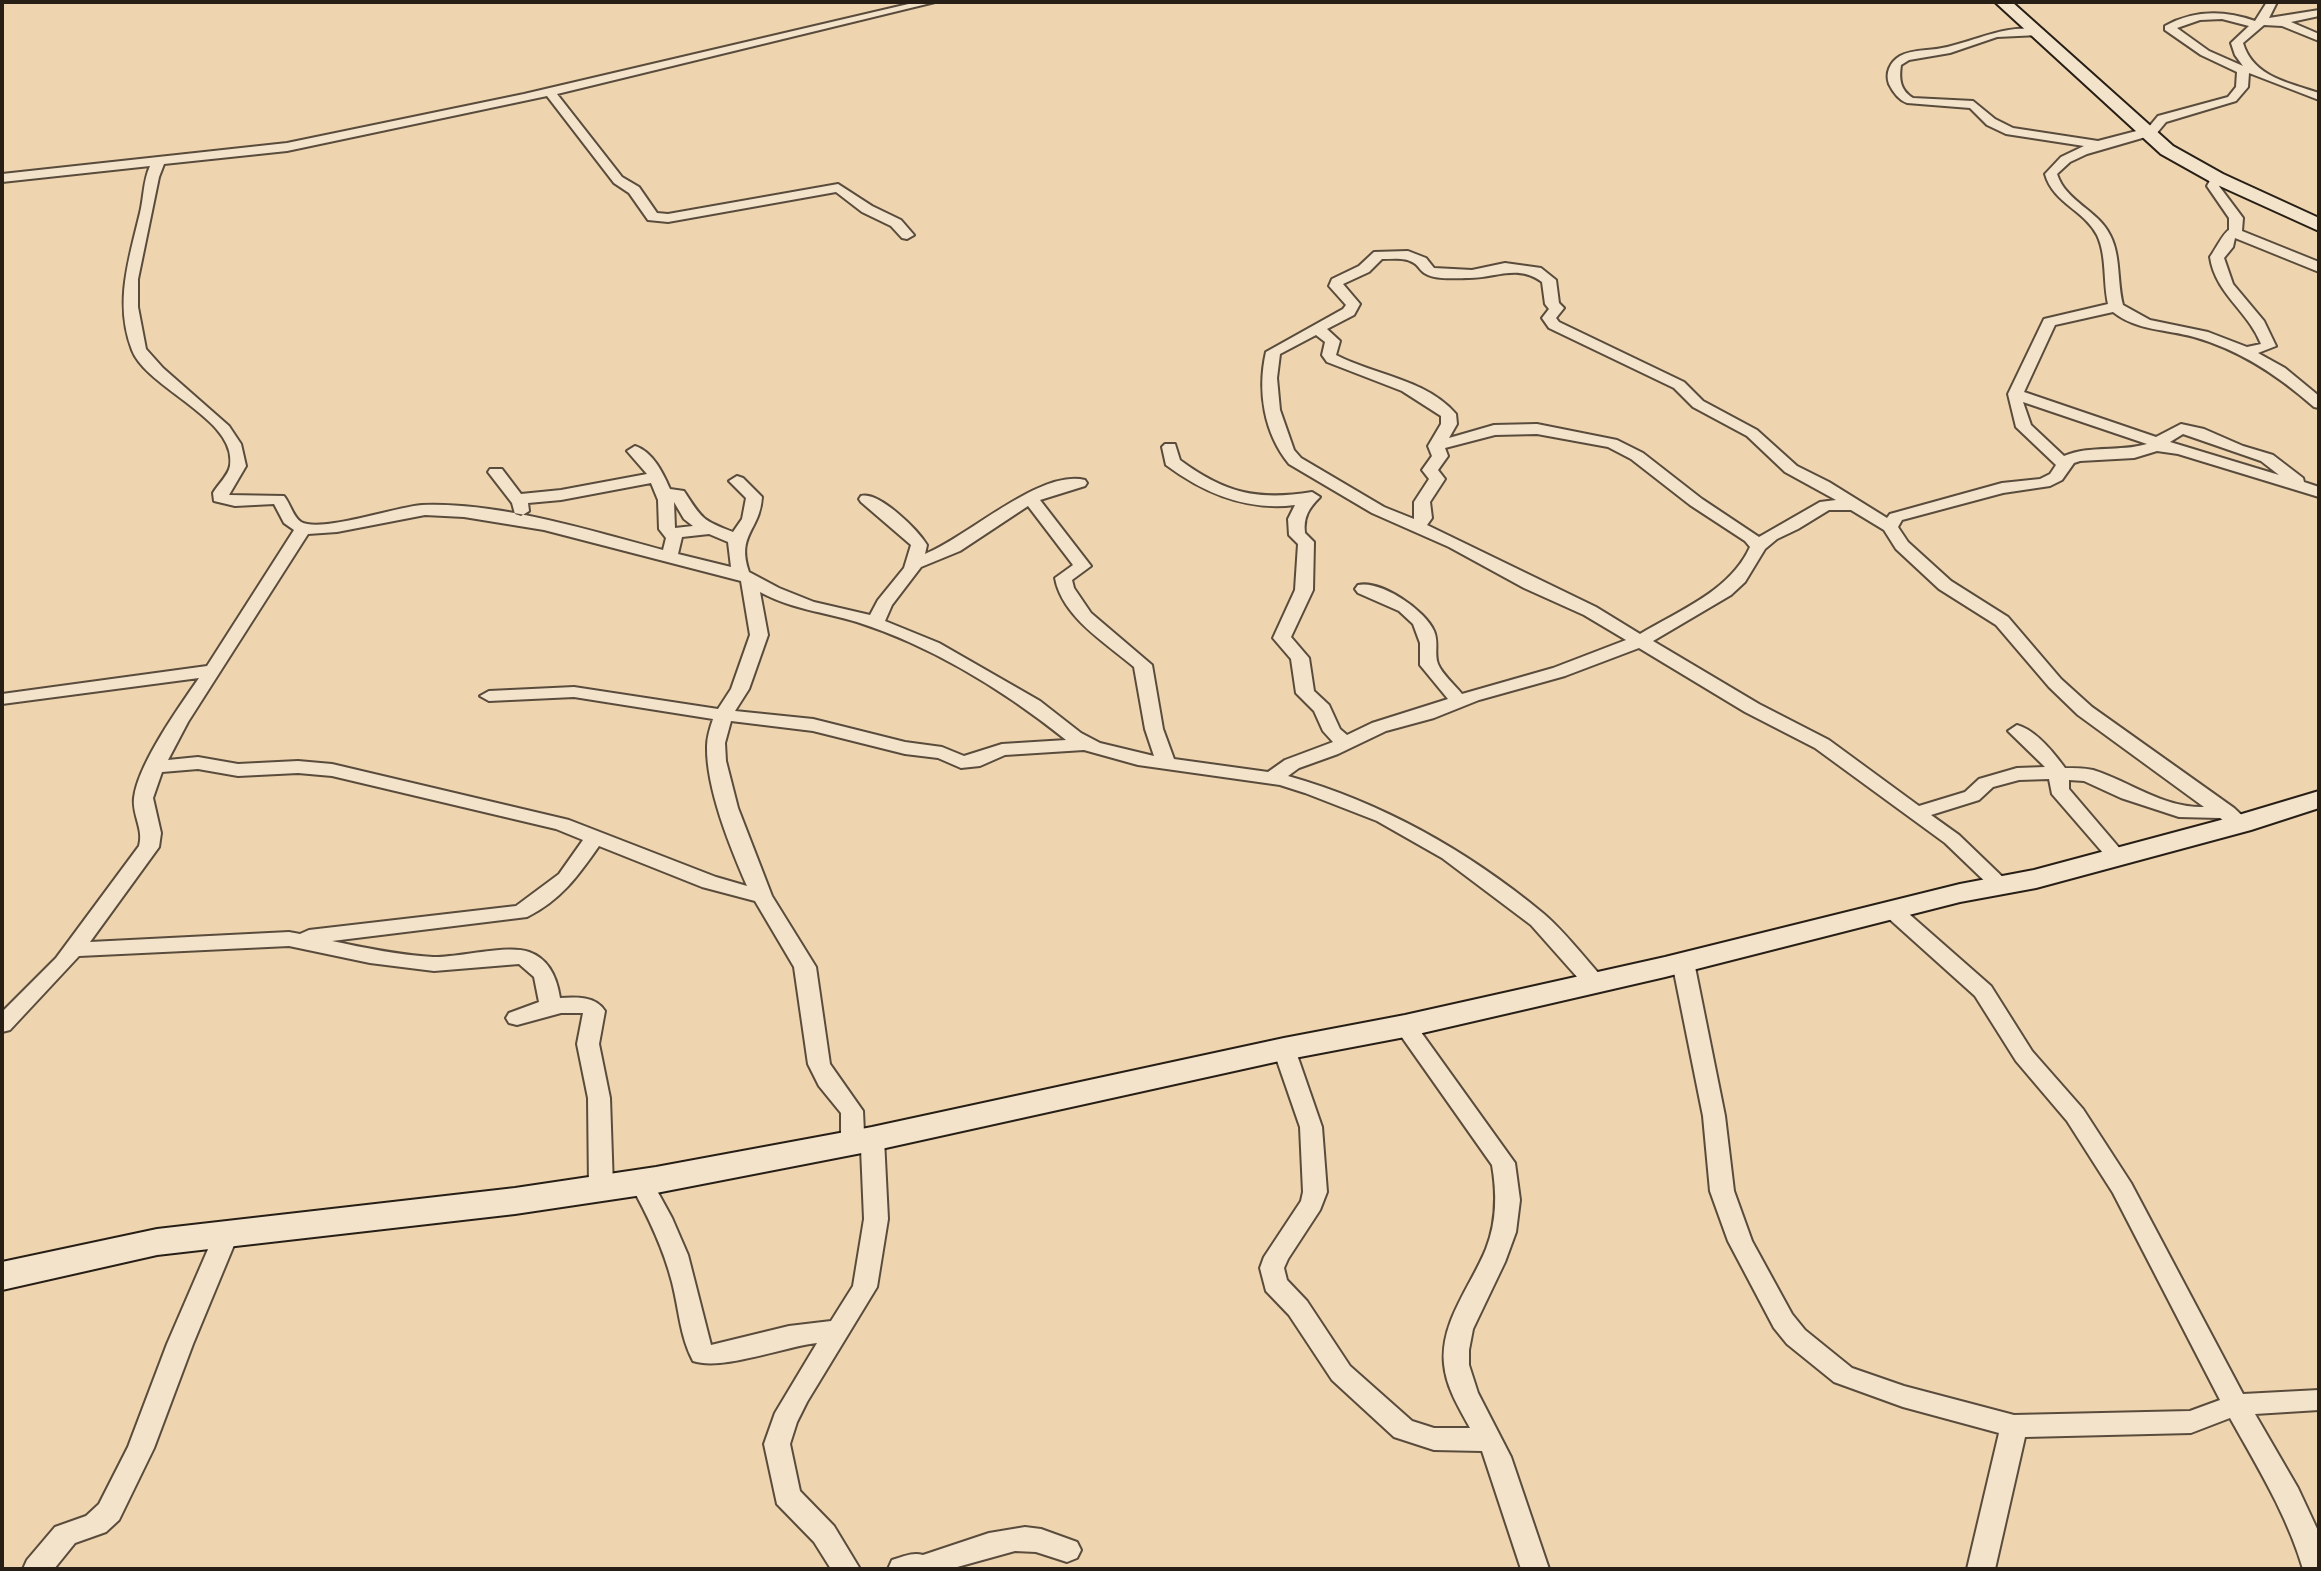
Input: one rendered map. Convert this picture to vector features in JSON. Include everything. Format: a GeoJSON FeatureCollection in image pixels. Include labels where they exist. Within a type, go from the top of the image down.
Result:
{"type":"FeatureCollection","features":[{"type":"Feature","properties":{"kind":"street"},"geometry":{"type":"LineString","coordinates":[[2,178],[287,147],[550,92],[930,2]]}},
{"type":"Feature","properties":{"kind":"street"},"geometry":{"type":"LineString","coordinates":[[2003,2],[2039,32],[2145,132],[2176,155],[2217,178],[2319,225]]}},
{"type":"Feature","properties":{"kind":"street"},"geometry":{"type":"LineString","coordinates":[[2272,2],[2269,13],[2237,46],[2248,70],[2239,94],[2232,99],[2162,119],[2155,129],[2070,155],[2051,174],[2058,189],[2087,213],[2103,234],[2116,307],[2140,323],[2203,335],[2276,366],[2319,404]]}},
{"type":"Feature","properties":{"kind":"street"},"geometry":{"type":"LineString","coordinates":[[2319,13],[2258,23],[2215,15],[2169,28],[2205,53],[2319,97]]}},
{"type":"Feature","properties":{"kind":"street"},"geometry":{"type":"LineString","coordinates":[[2276,21],[2319,38]]}},
{"type":"Feature","properties":{"kind":"street"},"geometry":{"type":"LineString","coordinates":[[2039,32],[2006,32],[1946,51],[1906,57],[1896,64],[1893,78],[1899,93],[1911,101],[1973,106],[1991,122],[2010,131],[2086,144],[2105,144]]}},
{"type":"Feature","properties":{"kind":"street"},"geometry":{"type":"LineString","coordinates":[[2291,86],[2319,84]]}},
{"type":"Feature","properties":{"kind":"street"},"geometry":{"type":"LineString","coordinates":[[550,92],[618,180],[634,190],[656,218],[838,188],[867,209],[896,223],[907,235]]}},
{"type":"Feature","properties":{"kind":"street"},"geometry":{"type":"LineString","coordinates":[[159,161],[149,183],[147,212],[129,289],[130,313],[140,353],[198,405],[213,414],[222,426],[239,461],[231,480],[220,493],[220,498],[235,501],[278,499],[289,519],[303,529],[328,529],[422,510],[455,511],[524,523],[746,577],[809,606],[875,623],[933,647],[1034,705],[1084,744],[1167,764],[1273,778],[1364,808],[1449,854],[1538,920],[1594,982]]}},
{"type":"Feature","properties":{"kind":"street"},"geometry":{"type":"LineString","coordinates":[[2217,178],[2213,186],[2236,218],[2234,233]]}},
{"type":"Feature","properties":{"kind":"street"},"geometry":{"type":"LineString","coordinates":[[2245,352],[2269,346],[2258,321],[2220,275],[2217,257],[2226,247],[2229,235],[2234,233],[2304,259],[2319,268]]}},
{"type":"Feature","properties":{"kind":"street"},"geometry":{"type":"LineString","coordinates":[[2002,886],[1952,839],[1822,744],[1752,708],[1590,611],[1417,526],[1378,510],[1289,455],[1271,405],[1270,373],[1273,352],[1352,308],[1353,304],[1336,286],[1337,282],[1364,269],[1385,253],[1408,255],[1421,261],[1430,271],[1437,272],[1472,274],[1492,267],[1536,271],[1549,280],[1552,286],[1551,298],[1557,308],[1549,318],[1554,325],[1679,385],[1698,404],[1752,433],[1791,469],[1890,527],[1902,545],[1945,585],[2002,621],[2055,683],[2085,710],[2234,818]]}},
{"type":"Feature","properties":{"kind":"street"},"geometry":{"type":"LineString","coordinates":[[2064,464],[2024,427],[2016,411],[2015,394],[2049,322],[2116,307]]}},
{"type":"Feature","properties":{"kind":"street"},"geometry":{"type":"LineString","coordinates":[[1318,329],[1333,341],[1329,355],[1332,359],[1406,387],[1436,402],[1448,415],[1449,424],[1436,446]]}},
{"type":"Feature","properties":{"kind":"street"},"geometry":{"type":"LineString","coordinates":[[2015,394],[2161,444],[2311,489]]}},
{"type":"Feature","properties":{"kind":"street"},"geometry":{"type":"LineString","coordinates":[[1436,446],[1479,433],[1525,429],[1553,429],[1612,443],[1637,456],[1696,502],[1751,537],[1758,547]]}},
{"type":"Feature","properties":{"kind":"street"},"geometry":{"type":"LineString","coordinates":[[1890,527],[1896,517],[1940,504],[2002,488],[2044,483],[2056,477],[2064,464],[2077,456],[2134,453],[2161,444]]}},
{"type":"Feature","properties":{"kind":"street"},"geometry":{"type":"LineString","coordinates":[[1417,526],[1424,518],[1422,502],[1437,480],[1430,470],[1440,456],[1436,446]]}},
{"type":"Feature","properties":{"kind":"street"},"geometry":{"type":"LineString","coordinates":[[1170,447],[1172,462],[1187,473],[1219,491],[1244,500],[1277,502],[1310,498],[1325,493],[1348,493]]}},
{"type":"Feature","properties":{"kind":"street"},"geometry":{"type":"LineString","coordinates":[[635,451],[656,477],[664,494],[667,529],[674,545],[669,558]]}},
{"type":"Feature","properties":{"kind":"street"},"geometry":{"type":"LineString","coordinates":[[496,472],[517,499],[524,523]]}},
{"type":"Feature","properties":{"kind":"street"},"geometry":{"type":"LineString","coordinates":[[517,499],[561,495],[656,477]]}},
{"type":"Feature","properties":{"kind":"street"},"geometry":{"type":"LineString","coordinates":[[737,481],[754,497],[754,514],[736,539],[734,555],[746,577],[759,635],[740,689],[723,715],[716,743],[717,761],[737,836],[762,896],[805,967],[819,1063],[827,1080],[852,1111],[862,1141],[876,1219],[865,1287],[784,1420],[778,1444],[787,1496],[824,1534],[846,1569]]}},
{"type":"Feature","properties":{"kind":"street"},"geometry":{"type":"LineString","coordinates":[[914,564],[957,545],[1029,498],[1051,488],[1079,483]]}},
{"type":"Feature","properties":{"kind":"street"},"geometry":{"type":"LineString","coordinates":[[664,494],[678,494],[690,516],[707,529],[736,539]]}},
{"type":"Feature","properties":{"kind":"street"},"geometry":{"type":"LineString","coordinates":[[1029,498],[1083,566],[1063,578],[1065,587],[1079,610],[1143,665],[1154,729],[1167,764]]}},
{"type":"Feature","properties":{"kind":"street"},"geometry":{"type":"LineString","coordinates":[[1310,498],[1297,512],[1296,522],[1297,535],[1306,542],[1304,590],[1282,638],[1300,658],[1305,693],[1322,709],[1332,732],[1345,744]]}},
{"type":"Feature","properties":{"kind":"street"},"geometry":{"type":"LineString","coordinates":[[867,499],[878,505],[891,520],[918,540],[914,564],[884,604],[875,623]]}},
{"type":"Feature","properties":{"kind":"street"},"geometry":{"type":"LineString","coordinates":[[1273,778],[1292,764],[1345,744],[1379,727],[1427,714],[1458,700],[1559,672],[1640,641],[1725,592],[1746,570],[1758,547],[1771,535],[1792,526],[1820,507],[1835,503],[1855,505]]}},
{"type":"Feature","properties":{"kind":"street"},"geometry":{"type":"LineString","coordinates":[[2,1025],[74,949],[149,847],[152,832],[142,806],[144,794],[167,740],[250,615],[288,548],[303,529]]}},
{"type":"Feature","properties":{"kind":"street"},"geometry":{"type":"LineString","coordinates":[[671,533],[707,529]]}},
{"type":"Feature","properties":{"kind":"street"},"geometry":{"type":"LineString","coordinates":[[1364,589],[1401,604],[1414,613],[1425,630],[1429,645],[1429,665],[1458,700]]}},
{"type":"Feature","properties":{"kind":"street"},"geometry":{"type":"LineString","coordinates":[[2,699],[211,671]]}},
{"type":"Feature","properties":{"kind":"street"},"geometry":{"type":"LineString","coordinates":[[489,696],[574,692],[723,715],[813,724],[905,748],[942,753],[961,762],[973,762],[1002,750],[1084,744]]}},
{"type":"Feature","properties":{"kind":"street"},"geometry":{"type":"LineString","coordinates":[[2017,731],[2047,757],[2059,773],[2059,790],[2117,857]]}},
{"type":"Feature","properties":{"kind":"street"},"geometry":{"type":"LineString","coordinates":[[155,766],[198,763],[238,771],[298,767],[332,770],[538,818],[596,836],[709,882],[762,896]]}},
{"type":"Feature","properties":{"kind":"street"},"geometry":{"type":"LineString","coordinates":[[1916,813],[1972,796],[1986,783],[2017,774],[2059,773],[2088,775],[2128,794],[2176,811],[2234,818]]}},
{"type":"Feature","properties":{"kind":"street"},"geometry":{"type":"LineString","coordinates":[[2,1276],[157,1242],[515,1201],[641,1182],[862,1141],[1284,1049],[1405,1026],[1683,962],[1960,892],[2074,870],[2234,818],[2319,799]]}},
{"type":"Feature","properties":{"kind":"street"},"geometry":{"type":"LineString","coordinates":[[74,949],[297,939],[520,912],[566,879],[596,836]]}},
{"type":"Feature","properties":{"kind":"street"},"geometry":{"type":"LineString","coordinates":[[1893,911],[1983,990],[2024,1056],[2075,1115],[2123,1189],[2236,1405],[2288,1496],[2308,1538],[2317,1569]]}},
{"type":"Feature","properties":{"kind":"street"},"geometry":{"type":"LineString","coordinates":[[297,939],[370,956],[434,964],[522,957],[533,962],[545,976],[550,1007]]}},
{"type":"Feature","properties":{"kind":"street"},"geometry":{"type":"LineString","coordinates":[[1683,962],[1714,1116],[1722,1191],[1740,1241],[1783,1321],[1796,1337],[1843,1375],[1903,1396],[2014,1426],[2191,1422],[2236,1405],[2319,1400]]}},
{"type":"Feature","properties":{"kind":"street"},"geometry":{"type":"LineString","coordinates":[[517,1018],[550,1007],[579,1004],[594,1012],[589,1044],[599,1098],[601,1187]]}},
{"type":"Feature","properties":{"kind":"street"},"geometry":{"type":"LineString","coordinates":[[1405,1026],[1503,1163],[1510,1209],[1504,1236],[1460,1327],[1456,1371],[1472,1413],[1490,1441],[1507,1483],[1520,1533],[1535,1569]]}},
{"type":"Feature","properties":{"kind":"street"},"geometry":{"type":"LineString","coordinates":[[1284,1049],[1311,1127],[1315,1192],[1311,1204],[1276,1257],[1272,1268],[1275,1284],[1298,1308],[1342,1373],[1403,1429],[1434,1439],[1490,1441]]}},
{"type":"Feature","properties":{"kind":"street"},"geometry":{"type":"LineString","coordinates":[[641,1182],[654,1203],[683,1278],[698,1336],[698,1349],[702,1354],[716,1355],[789,1336],[839,1330]]}},
{"type":"Feature","properties":{"kind":"street"},"geometry":{"type":"LineString","coordinates":[[37,1569],[65,1535],[96,1524],[103,1518],[120,1492],[141,1448],[176,1363],[180,1344],[227,1233]]}},
{"type":"Feature","properties":{"kind":"street"},"geometry":{"type":"LineString","coordinates":[[1981,1569],[2014,1426]]}},
{"type":"Feature","properties":{"kind":"street"},"geometry":{"type":"LineString","coordinates":[[919,1568],[1013,1539],[1043,1541],[1067,1550]]}}]}
